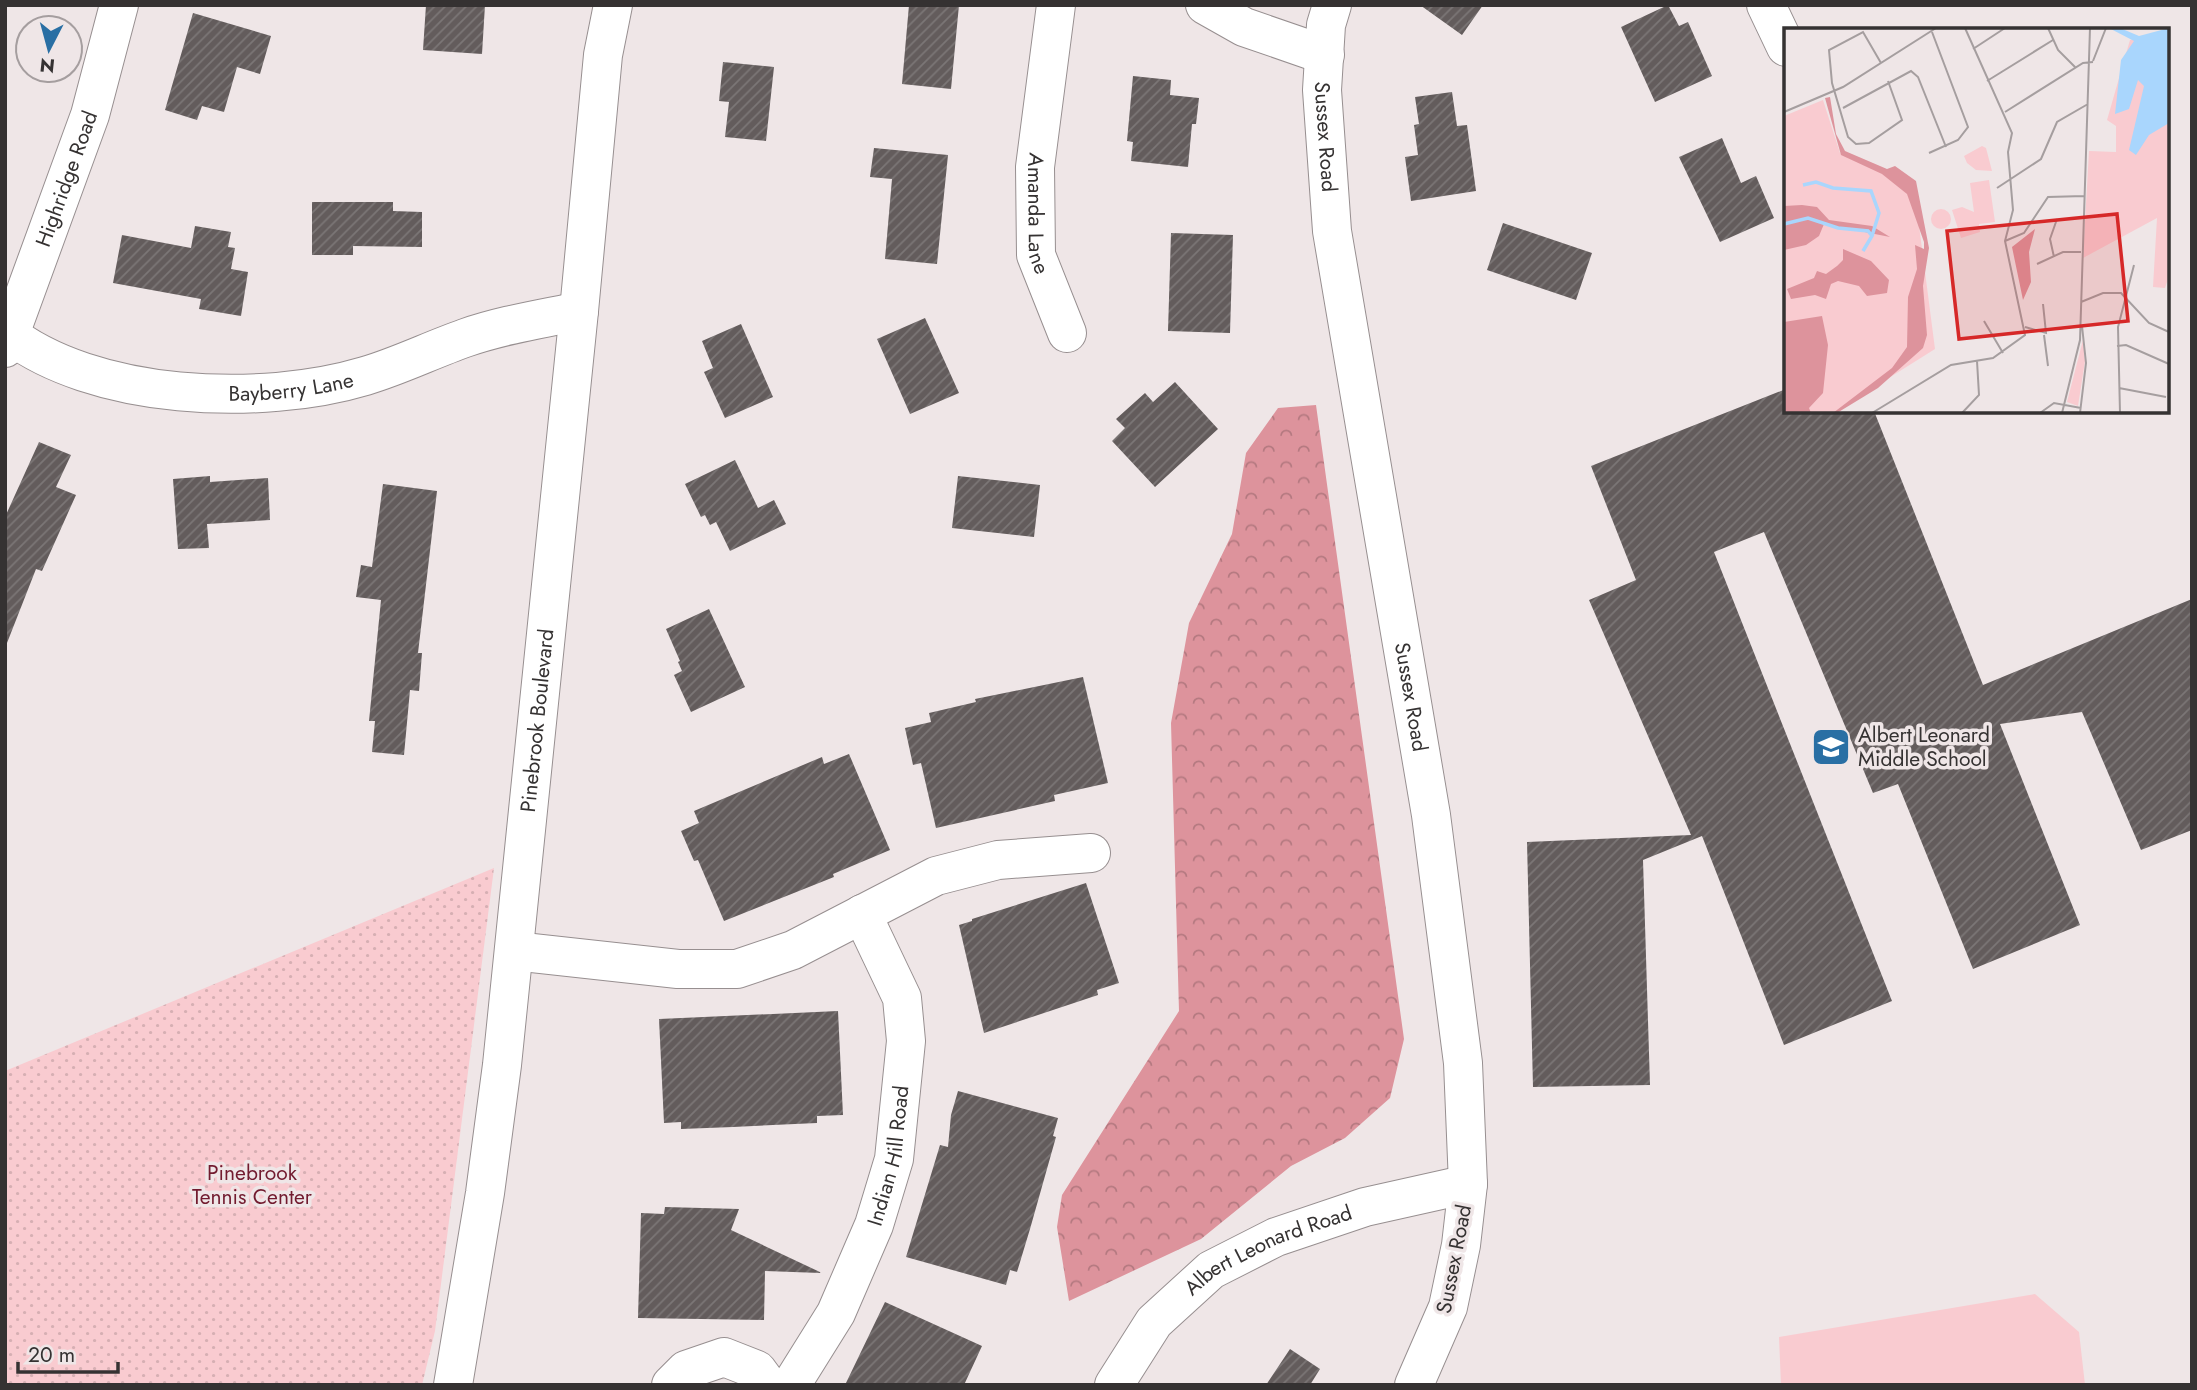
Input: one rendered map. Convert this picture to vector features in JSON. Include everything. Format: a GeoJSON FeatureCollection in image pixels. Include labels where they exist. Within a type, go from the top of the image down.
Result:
{"type":"FeatureCollection","features":[{"type":"Feature","properties":{"kind":"street","name":"Highridge Road"},"geometry":{"type":"LineString","coordinates":[[7,338],[90,115],[119,5]]}},
{"type":"Feature","properties":{"kind":"street","name":"Pinebrook Boulevard"},"geometry":{"type":"LineString","coordinates":[[598,5],[603,55]]}},
{"type":"Feature","properties":{"kind":"street","name":"Pinebrook Boulevard"},"geometry":{"type":"LineString","coordinates":[[453,1385],[485,1193],[514,951],[603,55],[613,5]]}},
{"type":"Feature","properties":{"kind":"street","name":"Amanda Lane"},"geometry":{"type":"LineString","coordinates":[[1056,5],[1035,167],[1036,255],[1067,333]]}},
{"type":"Feature","properties":{"kind":"street"},"geometry":{"type":"LineString","coordinates":[[1205,5],[1244,27],[1325,55]]}},
{"type":"Feature","properties":{"kind":"street","name":"Sussex Road"},"geometry":{"type":"LineString","coordinates":[[1332,5],[1326,25],[1322,90],[1332,231],[1431,815],[1463,1063],[1468,1184],[1461,1245],[1448,1307],[1414,1385]]}},
{"type":"Feature","properties":{"kind":"street"},"geometry":{"type":"LineString","coordinates":[[1766,5],[1784,43]]}},
{"type":"Feature","properties":{"kind":"street","name":"Bayberry Lane"},"geometry":{"type":"LineString","coordinates":[[7,338],[59,363],[126,383],[164,390],[246,393],[326,386],[364,377],[464,338],[526,321],[579,311]]}},
{"type":"Feature","properties":{"kind":"street"},"geometry":{"type":"LineString","coordinates":[[514,951],[678,969],[737,969],[793,950],[936,876],[998,860],[1091,853]]}},
{"type":"Feature","properties":{"kind":"street","name":"Indian Hill Road"},"geometry":{"type":"LineString","coordinates":[[791,1385],[836,1312],[874,1226],[894,1159],[906,1041],[902,998],[862,914]]}},
{"type":"Feature","properties":{"kind":"street","name":"Albert Leonard Road"},"geometry":{"type":"LineString","coordinates":[[1114,1385],[1154,1322],[1212,1270],[1276,1237],[1365,1207],[1468,1184]]}},
{"type":"Feature","properties":{"kind":"street"},"geometry":{"type":"LineString","coordinates":[[671,1385],[686,1370],[724,1357],[757,1370],[768,1385]]}},
{"type":"Feature","properties":{"kind":"green space"},"geometry":{"type":"Polygon","coordinates":[[[1316,405],[1404,1039],[1390,1098],[1345,1138],[1291,1166],[1201,1239],[1069,1301],[1057,1227],[1062,1195],[1179,1011],[1171,723],[1189,623],[1232,534],[1246,453],[1278,408],[1316,405]]]}},
{"type":"Feature","properties":{"kind":"green space","name":"Pinebrook Tennis Center"},"geometry":{"type":"Polygon","coordinates":[[[494,868],[435,1331],[422,1385],[5,1385],[5,1071],[494,868]]]}},
{"type":"Feature","properties":{"kind":"green space"},"geometry":{"type":"Polygon","coordinates":[[[2035,1294],[2079,1332],[2085,1385],[1781,1385],[1779,1337],[2035,1294]]]}},
{"type":"Feature","properties":{"kind":"building"},"geometry":{"type":"Polygon","coordinates":[[[426,5],[485,5],[482,54],[423,50],[426,5]]]}},
{"type":"Feature","properties":{"kind":"building"},"geometry":{"type":"Polygon","coordinates":[[[909,5],[959,5],[951,89],[902,84],[909,5]]]}},
{"type":"Feature","properties":{"kind":"building"},"geometry":{"type":"Polygon","coordinates":[[[1420,5],[1483,5],[1462,35],[1420,5]]]}},
{"type":"Feature","properties":{"kind":"building"},"geometry":{"type":"Polygon","coordinates":[[[1668,5],[1679,26],[1688,22],[1712,76],[1655,102],[1621,27],[1668,5]]]}},
{"type":"Feature","properties":{"kind":"building"},"geometry":{"type":"Polygon","coordinates":[[[193,13],[271,36],[260,74],[237,67],[224,112],[202,106],[197,120],[165,110],[193,13]]]}},
{"type":"Feature","properties":{"kind":"building"},"geometry":{"type":"Polygon","coordinates":[[[723,62],[774,67],[766,141],[725,137],[729,102],[719,101],[723,62]]]}},
{"type":"Feature","properties":{"kind":"building"},"geometry":{"type":"Polygon","coordinates":[[[1133,76],[1171,80],[1170,95],[1199,98],[1196,124],[1192,124],[1188,167],[1131,161],[1133,142],[1127,141],[1133,76]]]}},
{"type":"Feature","properties":{"kind":"building"},"geometry":{"type":"Polygon","coordinates":[[[1452,92],[1457,126],[1467,125],[1476,191],[1411,201],[1405,157],[1418,155],[1414,125],[1419,124],[1415,97],[1452,92]]]}},
{"type":"Feature","properties":{"kind":"building"},"geometry":{"type":"Polygon","coordinates":[[[1722,138],[1741,183],[1756,176],[1774,218],[1720,242],[1679,157],[1722,138]]]}},
{"type":"Feature","properties":{"kind":"building"},"geometry":{"type":"Polygon","coordinates":[[[874,148],[948,155],[937,264],[885,259],[892,179],[870,177],[874,148]]]}},
{"type":"Feature","properties":{"kind":"building"},"geometry":{"type":"Polygon","coordinates":[[[312,202],[393,202],[393,211],[422,212],[422,247],[353,246],[353,255],[312,255],[312,202]]]}},
{"type":"Feature","properties":{"kind":"building"},"geometry":{"type":"Polygon","coordinates":[[[1503,223],[1592,253],[1576,300],[1487,270],[1503,223]]]}},
{"type":"Feature","properties":{"kind":"building"},"geometry":{"type":"Polygon","coordinates":[[[195,226],[231,232],[228,247],[235,248],[231,269],[248,272],[241,316],[199,309],[201,299],[113,283],[122,235],[191,248],[195,226]]]}},
{"type":"Feature","properties":{"kind":"building"},"geometry":{"type":"Polygon","coordinates":[[[1171,233],[1233,235],[1230,333],[1168,331],[1171,233]]]}},
{"type":"Feature","properties":{"kind":"building"},"geometry":{"type":"Polygon","coordinates":[[[925,318],[959,393],[910,414],[877,339],[925,318]]]}},
{"type":"Feature","properties":{"kind":"building"},"geometry":{"type":"Polygon","coordinates":[[[741,324],[773,397],[725,418],[704,372],[713,368],[702,341],[741,324]]]}},
{"type":"Feature","properties":{"kind":"building"},"geometry":{"type":"Polygon","coordinates":[[[1175,382],[1218,429],[1155,487],[1112,441],[1125,428],[1116,419],[1145,393],[1153,402],[1175,382]]]}},
{"type":"Feature","properties":{"kind":"building","name":"Albert Leonard Middle School"},"geometry":{"type":"Polygon","coordinates":[[[1784,390],[1784,413],[1875,413],[1983,685],[2192,599],[2192,830],[2141,850],[2082,712],[2000,724],[2080,925],[1973,969],[1898,784],[1873,793],[1764,532],[1714,552],[1892,1001],[1784,1045],[1702,836],[1643,860],[1650,1085],[1533,1087],[1527,842],[1691,835],[1589,600],[1636,580],[1591,466],[1784,390]]]}},
{"type":"Feature","properties":{"kind":"building"},"geometry":{"type":"Polygon","coordinates":[[[39,442],[71,455],[56,487],[76,495],[42,571],[36,569],[5,643],[5,517],[39,442]]]}},
{"type":"Feature","properties":{"kind":"building"},"geometry":{"type":"Polygon","coordinates":[[[735,460],[758,508],[774,500],[786,524],[730,551],[716,522],[710,525],[705,515],[701,517],[685,484],[735,460]]]}},
{"type":"Feature","properties":{"kind":"building"},"geometry":{"type":"Polygon","coordinates":[[[210,476],[210,482],[268,478],[270,520],[207,524],[209,548],[178,549],[173,479],[210,476]]]}},
{"type":"Feature","properties":{"kind":"building"},"geometry":{"type":"Polygon","coordinates":[[[958,476],[1040,485],[1034,537],[952,528],[958,476]]]}},
{"type":"Feature","properties":{"kind":"building"},"geometry":{"type":"Polygon","coordinates":[[[383,484],[437,491],[418,653],[422,653],[419,691],[410,690],[404,755],[372,752],[375,721],[369,721],[381,600],[356,597],[361,565],[372,567],[383,484]]]}},
{"type":"Feature","properties":{"kind":"building"},"geometry":{"type":"Polygon","coordinates":[[[709,609],[745,687],[691,712],[674,675],[682,671],[666,629],[709,609]]]}},
{"type":"Feature","properties":{"kind":"building"},"geometry":{"type":"Polygon","coordinates":[[[1083,677],[1108,783],[1054,795],[1055,801],[936,828],[921,763],[913,765],[905,728],[931,722],[929,713],[976,702],[975,699],[1083,677]]]}},
{"type":"Feature","properties":{"kind":"building"},"geometry":{"type":"Polygon","coordinates":[[[849,754],[890,850],[833,874],[834,877],[724,921],[698,860],[694,861],[681,831],[699,823],[694,811],[822,757],[824,764],[849,754]]]}},
{"type":"Feature","properties":{"kind":"building"},"geometry":{"type":"Polygon","coordinates":[[[1086,883],[1119,983],[1097,990],[1098,995],[984,1033],[959,925],[1086,883]]]}},
{"type":"Feature","properties":{"kind":"building"},"geometry":{"type":"Polygon","coordinates":[[[838,1011],[843,1115],[817,1116],[817,1123],[733,1127],[681,1129],[681,1122],[664,1123],[659,1019],[838,1011]]]}},
{"type":"Feature","properties":{"kind":"building"},"geometry":{"type":"Polygon","coordinates":[[[958,1091],[1058,1118],[1053,1136],[1056,1137],[1017,1272],[1010,1270],[1006,1285],[906,1257],[940,1145],[948,1147],[951,1115],[958,1091]]]}},
{"type":"Feature","properties":{"kind":"building"},"geometry":{"type":"Polygon","coordinates":[[[665,1207],[739,1209],[731,1230],[822,1273],[765,1271],[764,1320],[638,1318],[641,1213],[664,1214],[665,1207]]]}},
{"type":"Feature","properties":{"kind":"building"},"geometry":{"type":"Polygon","coordinates":[[[885,1302],[982,1346],[964,1385],[845,1385],[885,1302]]]}},
{"type":"Feature","properties":{"kind":"building"},"geometry":{"type":"Polygon","coordinates":[[[1290,1349],[1320,1369],[1310,1385],[1266,1385],[1290,1349]]]}},
{"type":"Feature","properties":{"kind":"place","name":"Albert Leonard Middle School"},"geometry":{"type":"Point","coordinates":[1831,747]}}]}
